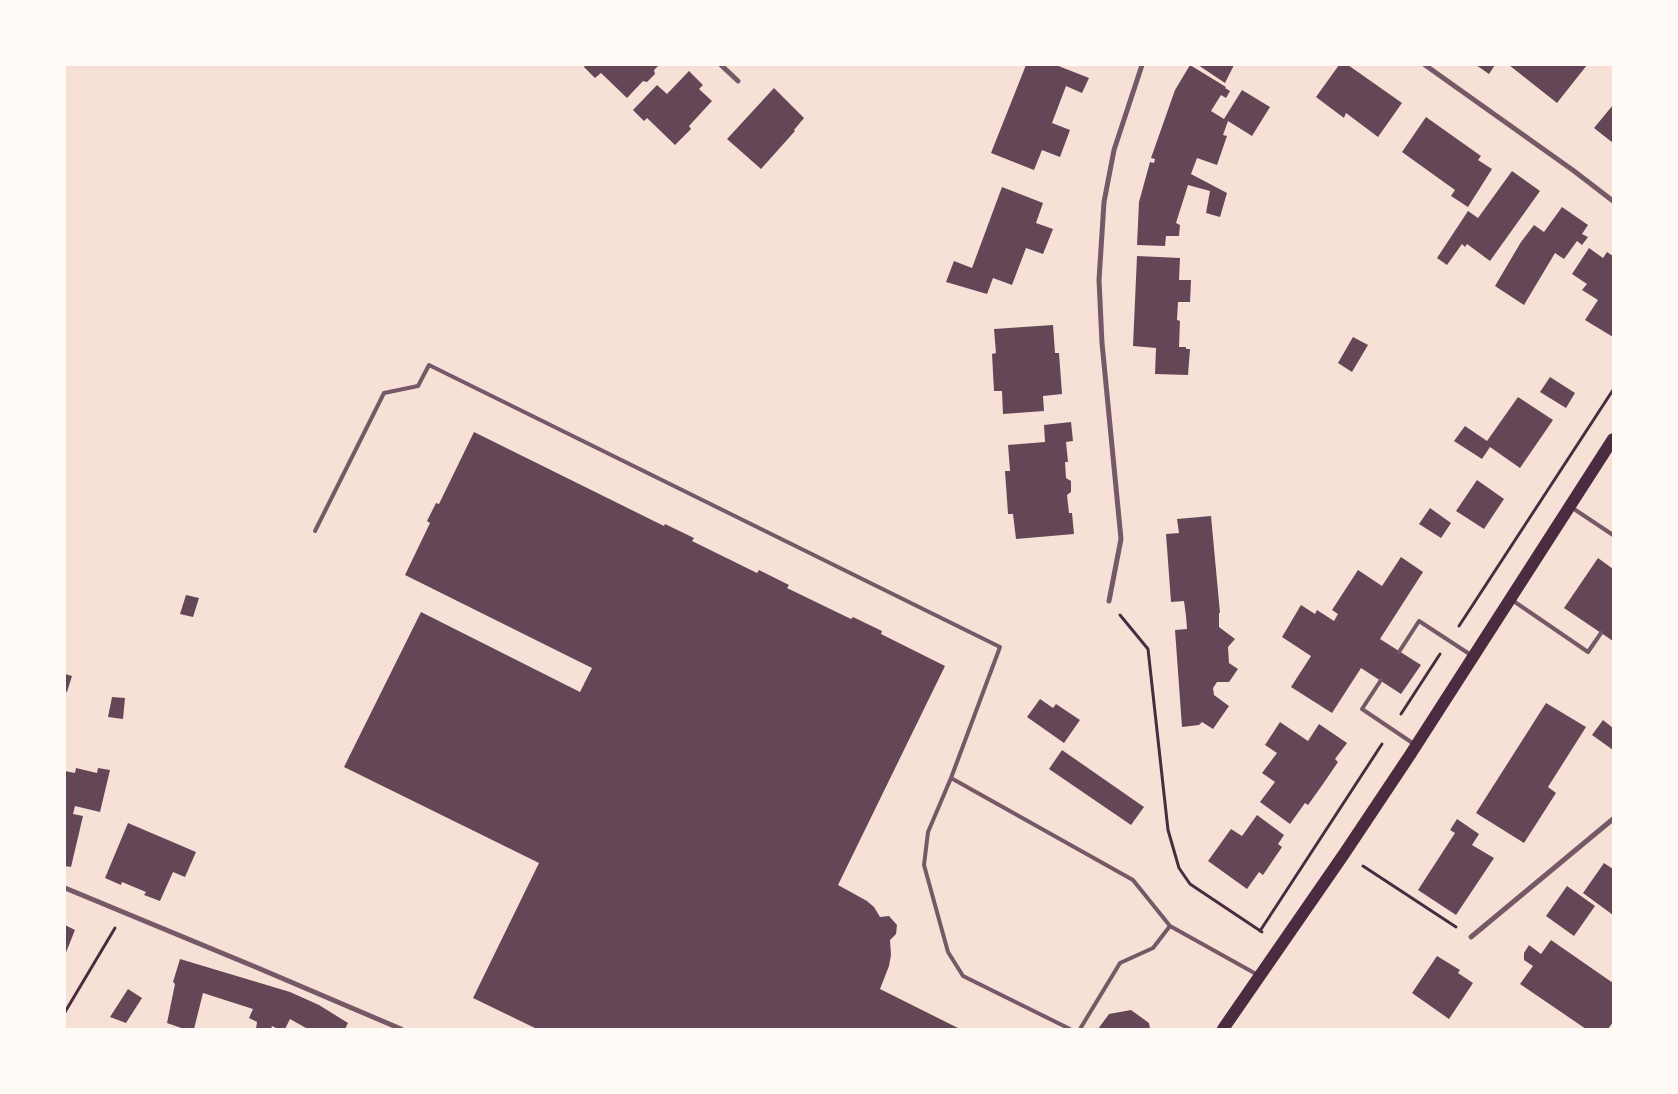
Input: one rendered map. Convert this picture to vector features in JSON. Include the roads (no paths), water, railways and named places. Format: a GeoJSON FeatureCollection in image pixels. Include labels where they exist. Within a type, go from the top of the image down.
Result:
{"type":"FeatureCollection","features":[{"type":"Feature","properties":{"kind":"main road"},"geometry":{"type":"LineString","coordinates":[[1223,1029],[1344,854],[1613,440]]}},
{"type":"Feature","properties":{"kind":"street"},"geometry":{"type":"LineString","coordinates":[[721,65],[738,81]]}},
{"type":"Feature","properties":{"kind":"street"},"geometry":{"type":"LineString","coordinates":[[1109,601],[1121,540],[1102,343],[1099,280],[1104,202],[1114,150],[1142,65]]}},
{"type":"Feature","properties":{"kind":"street"},"geometry":{"type":"LineString","coordinates":[[1425,65],[1613,201]]}},
{"type":"Feature","properties":{"kind":"street"},"geometry":{"type":"LineString","coordinates":[[1471,936],[1613,819]]}},
{"type":"Feature","properties":{"kind":"street"},"geometry":{"type":"LineString","coordinates":[[65,888],[401,1029]]}},
{"type":"Feature","properties":{"kind":"lane"},"geometry":{"type":"LineString","coordinates":[[315,531],[384,393],[418,386],[429,365],[1000,648],[952,778],[928,832],[924,865],[948,952],[963,976],[1070,1029]]}},
{"type":"Feature","properties":{"kind":"lane"},"geometry":{"type":"LineString","coordinates":[[1570,506],[1613,535]]}},
{"type":"Feature","properties":{"kind":"lane"},"geometry":{"type":"LineString","coordinates":[[1510,599],[1588,652],[1601,633]]}},
{"type":"Feature","properties":{"kind":"lane"},"geometry":{"type":"LineString","coordinates":[[1399,652],[1419,621],[1473,656]]}},
{"type":"Feature","properties":{"kind":"lane"},"geometry":{"type":"LineString","coordinates":[[1381,680],[1362,709],[1416,745]]}},
{"type":"Feature","properties":{"kind":"lane"},"geometry":{"type":"LineString","coordinates":[[952,778],[1133,880],[1170,926],[1260,976]]}},
{"type":"Feature","properties":{"kind":"lane"},"geometry":{"type":"LineString","coordinates":[[1080,1029],[1120,963],[1153,948],[1170,926]]}}]}
